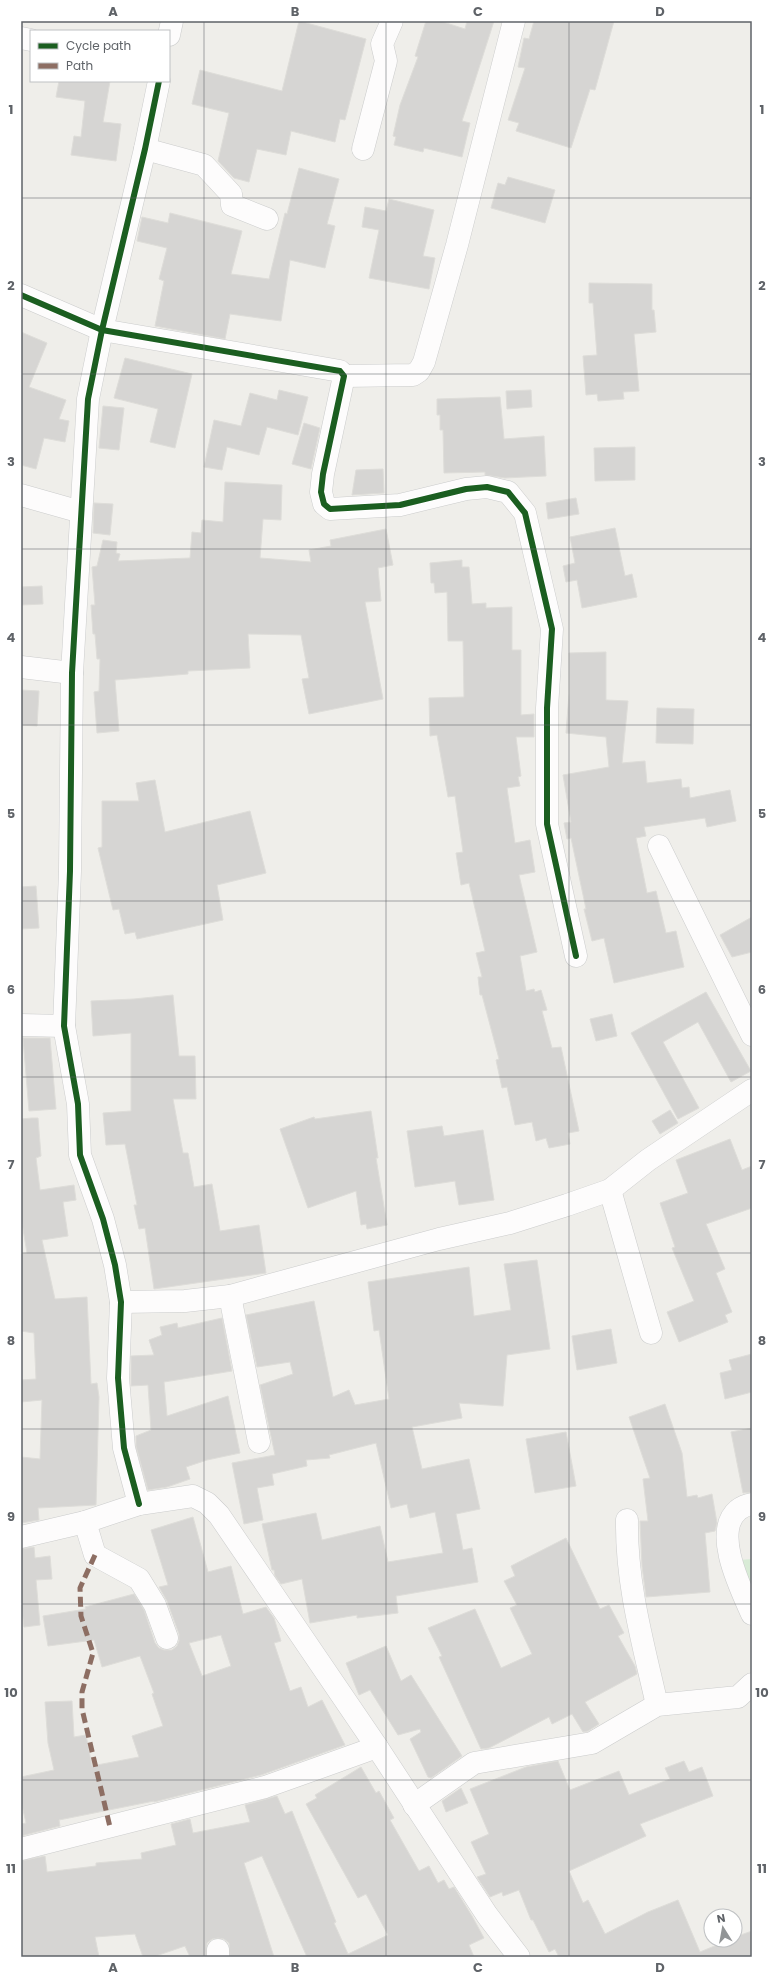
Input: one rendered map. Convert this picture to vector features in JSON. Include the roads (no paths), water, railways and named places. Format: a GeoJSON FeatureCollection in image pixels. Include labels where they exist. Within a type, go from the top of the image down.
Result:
{"type":"FeatureCollection","features":[{"type":"Feature","properties":{"kind":"street"},"geometry":{"type":"LineString","coordinates":[[363,149],[386,61],[382,44],[392,21]]}},
{"type":"Feature","properties":{"kind":"street"},"geometry":{"type":"LineString","coordinates":[[344,376],[413,375],[419,371],[424,362],[457,245],[514,21]]}},
{"type":"Feature","properties":{"kind":"street"},"geometry":{"type":"LineString","coordinates":[[139,1504],[124,1448],[118,1378],[121,1302],[115,1266],[103,1219],[80,1155],[78,1104],[64,1026],[70,871],[72,672],[80,512],[88,399],[102,330],[145,149],[159,82]]}},
{"type":"Feature","properties":{"kind":"street"},"geometry":{"type":"LineString","coordinates":[[145,149],[204,165],[231,194],[232,205],[267,219]]}},
{"type":"Feature","properties":{"kind":"street"},"geometry":{"type":"LineString","coordinates":[[21,295],[102,330],[340,371],[344,376]]}},
{"type":"Feature","properties":{"kind":"street"},"geometry":{"type":"LineString","coordinates":[[344,376],[323,474],[321,492],[324,504],[330,509],[400,505],[466,489],[487,486],[508,492],[525,513],[552,629],[547,724],[547,824],[576,956]]}},
{"type":"Feature","properties":{"kind":"street"},"geometry":{"type":"LineString","coordinates":[[21,495],[80,512]]}},
{"type":"Feature","properties":{"kind":"street"},"geometry":{"type":"LineString","coordinates":[[21,667],[72,672]]}},
{"type":"Feature","properties":{"kind":"street"},"geometry":{"type":"LineString","coordinates":[[659,846],[752,1035]]}},
{"type":"Feature","properties":{"kind":"street"},"geometry":{"type":"LineString","coordinates":[[21,1025],[64,1026]]}},
{"type":"Feature","properties":{"kind":"street"},"geometry":{"type":"LineString","coordinates":[[121,1302],[185,1301],[230,1296],[439,1239],[510,1223],[610,1190],[648,1160],[752,1090]]}},
{"type":"Feature","properties":{"kind":"street"},"geometry":{"type":"LineString","coordinates":[[610,1190],[651,1333]]}},
{"type":"Feature","properties":{"kind":"street"},"geometry":{"type":"LineString","coordinates":[[230,1296],[259,1442]]}},
{"type":"Feature","properties":{"kind":"street"},"geometry":{"type":"LineString","coordinates":[[21,1537],[84,1522],[139,1504],[193,1496],[207,1503],[219,1515],[377,1747],[487,1915],[519,1957]]}},
{"type":"Feature","properties":{"kind":"street"},"geometry":{"type":"LineString","coordinates":[[752,1504],[745,1505],[734,1514],[728,1524],[728,1536],[733,1570],[752,1614]]}},
{"type":"Feature","properties":{"kind":"street"},"geometry":{"type":"LineString","coordinates":[[627,1520],[627,1553],[632,1591],[657,1706]]}},
{"type":"Feature","properties":{"kind":"street"},"geometry":{"type":"LineString","coordinates":[[84,1522],[95,1554],[139,1579],[155,1605],[167,1638]]}},
{"type":"Feature","properties":{"kind":"street"},"geometry":{"type":"LineString","coordinates":[[414,1805],[474,1764],[592,1743],[657,1706],[738,1697],[752,1684]]}},
{"type":"Feature","properties":{"kind":"street"},"geometry":{"type":"LineString","coordinates":[[21,1849],[265,1787],[377,1747]]}}]}
